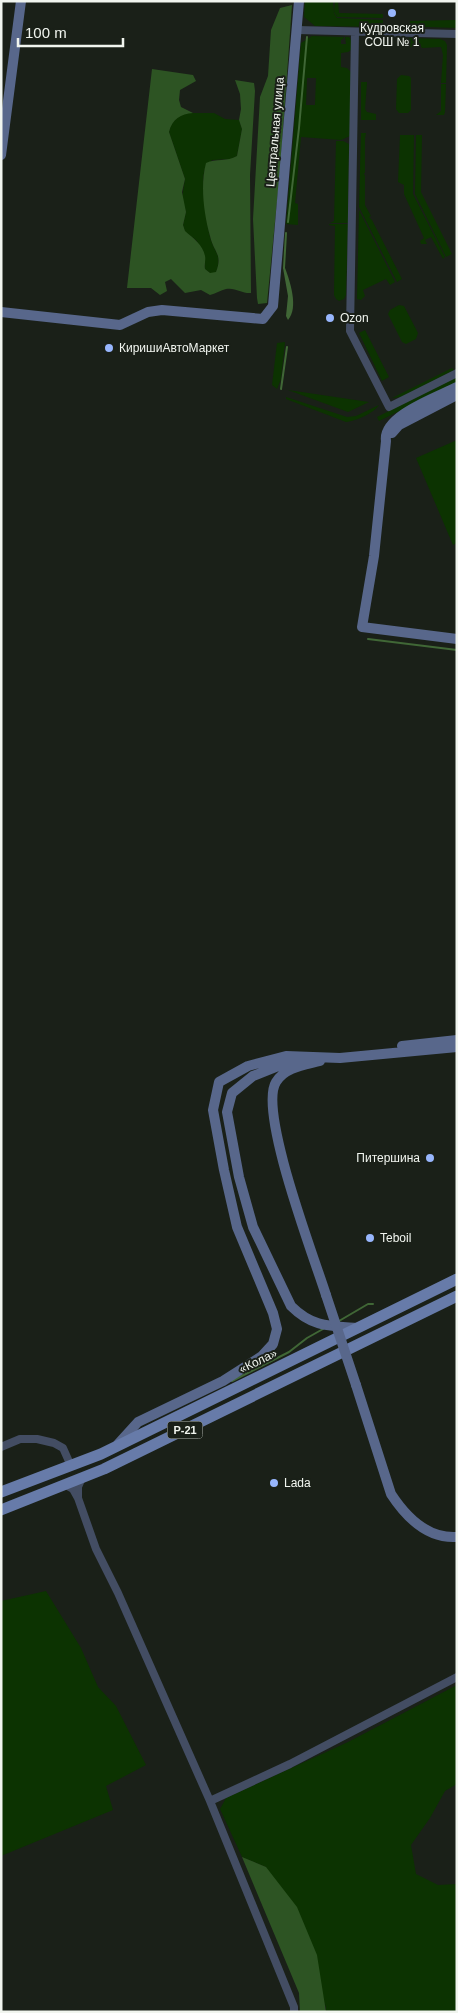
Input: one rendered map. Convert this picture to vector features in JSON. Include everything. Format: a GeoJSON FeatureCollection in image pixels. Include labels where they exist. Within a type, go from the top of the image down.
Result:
{"type":"FeatureCollection","features":[{"type":"Feature","properties":{"kind":"main road","name":"«Кола»"},"geometry":{"type":"LineString","coordinates":[[1,1492],[71,1466],[116,1446],[457,1279]]}},
{"type":"Feature","properties":{"kind":"main road","name":"Р-21"},"geometry":{"type":"LineString","coordinates":[[74,1482],[140,1452],[451,1301],[457,1296]]}},
{"type":"Feature","properties":{"kind":"main road"},"geometry":{"type":"LineString","coordinates":[[1,1510],[74,1482]]}},
{"type":"Feature","properties":{"kind":"street"},"geometry":{"type":"LineString","coordinates":[[1,156],[21,1]]}},
{"type":"Feature","properties":{"kind":"street","name":"Центральная улица"},"geometry":{"type":"LineString","coordinates":[[1,312],[120,325],[148,312],[162,310],[263,319],[273,306],[299,1]]}},
{"type":"Feature","properties":{"kind":"street"},"geometry":{"type":"LineString","coordinates":[[297,30],[457,34]]}},
{"type":"Feature","properties":{"kind":"street"},"geometry":{"type":"LineString","coordinates":[[355,32],[350,331],[388,407],[457,373]]}},
{"type":"Feature","properties":{"kind":"street"},"geometry":{"type":"LineString","coordinates":[[457,387],[400,416],[387,429],[384,435],[386,442],[374,556],[362,627],[457,639]]}},
{"type":"Feature","properties":{"kind":"street"},"geometry":{"type":"LineString","coordinates":[[386,442],[399,425],[457,395]]}},
{"type":"Feature","properties":{"kind":"street"},"geometry":{"type":"LineString","coordinates":[[457,1040],[339,1053],[328,1059],[287,1070],[276,1081],[274,1086],[272,1109],[278,1145],[391,1494],[399,1506],[423,1529],[437,1535],[457,1537]]}},
{"type":"Feature","properties":{"kind":"street"},"geometry":{"type":"LineString","coordinates":[[357,1328],[319,1326],[300,1315],[291,1306],[253,1226],[239,1177],[227,1112],[232,1093],[253,1076],[283,1064],[457,1047]]}},
{"type":"Feature","properties":{"kind":"street"},"geometry":{"type":"LineString","coordinates":[[116,1446],[138,1422],[223,1381],[262,1356],[274,1344],[277,1329],[273,1313],[237,1228],[213,1110],[219,1082],[248,1066],[286,1056],[328,1059]]}},
{"type":"Feature","properties":{"kind":"street"},"geometry":{"type":"LineString","coordinates":[[1,1447],[20,1439],[37,1439],[54,1443],[63,1448],[71,1466]]}},
{"type":"Feature","properties":{"kind":"street"},"geometry":{"type":"LineString","coordinates":[[74,1482],[78,1487],[78,1498]]}},
{"type":"Feature","properties":{"kind":"street"},"geometry":{"type":"LineString","coordinates":[[74,1482],[73,1489],[96,1549],[118,1593],[210,1801],[294,2007],[294,2012]]}},
{"type":"Feature","properties":{"kind":"street"},"geometry":{"type":"LineString","coordinates":[[210,1801],[290,1764],[457,1677]]}},
{"type":"Feature","properties":{"kind":"shaded area"},"geometry":{"type":"Polygon","coordinates":[[[305,1],[333,1],[334,13],[337,18],[383,20],[383,25],[393,25],[393,27],[315,26],[304,17],[305,1]]]}},
{"type":"Feature","properties":{"kind":"shaded area"},"geometry":{"type":"Polygon","coordinates":[[[335,1],[338,1],[339,13],[383,14],[383,18],[337,17],[334,12],[335,1]]]}},
{"type":"Feature","properties":{"kind":"shaded area"},"geometry":{"type":"Polygon","coordinates":[[[292,5],[280,171],[267,303],[258,304],[253,219],[260,97],[268,76],[271,30],[280,8],[292,5]]]}},
{"type":"Feature","properties":{"kind":"shaded area"},"geometry":{"type":"Polygon","coordinates":[[[457,20],[457,28],[398,26],[409,26],[410,21],[457,20]]]}},
{"type":"Feature","properties":{"kind":"shaded area"},"geometry":{"type":"Polygon","coordinates":[[[312,36],[344,37],[341,40],[341,44],[346,44],[345,37],[349,37],[351,40],[351,50],[341,53],[341,67],[347,68],[351,72],[350,136],[341,140],[301,137],[295,203],[298,204],[298,225],[286,224],[301,43],[312,36]],[[307,78],[306,105],[315,105],[316,78],[307,78]]]}},
{"type":"Feature","properties":{"kind":"shaded area"},"geometry":{"type":"Polygon","coordinates":[[[408,38],[440,39],[445,41],[447,45],[446,83],[441,83],[443,55],[441,47],[422,48],[420,45],[414,45],[414,47],[408,47],[408,38]]]}},
{"type":"Feature","properties":{"kind":"shaded area"},"geometry":{"type":"Polygon","coordinates":[[[152,69],[193,75],[196,81],[180,90],[179,100],[181,107],[193,113],[178,118],[170,127],[169,132],[185,179],[182,192],[186,212],[183,225],[185,231],[202,248],[205,258],[205,269],[210,273],[216,272],[219,261],[206,219],[203,181],[206,163],[237,156],[242,129],[239,120],[241,109],[240,94],[235,80],[254,83],[250,175],[251,293],[229,289],[210,295],[201,290],[185,293],[171,279],[165,282],[167,291],[160,295],[151,288],[127,288],[152,69]]]}},
{"type":"Feature","properties":{"kind":"shaded area"},"geometry":{"type":"Polygon","coordinates":[[[401,75],[411,78],[411,110],[408,113],[399,113],[396,109],[397,79],[401,75]]]}},
{"type":"Feature","properties":{"kind":"shaded area"},"geometry":{"type":"Polygon","coordinates":[[[361,82],[367,82],[365,109],[367,112],[376,114],[376,120],[361,120],[361,82]]]}},
{"type":"Feature","properties":{"kind":"shaded area"},"geometry":{"type":"Polygon","coordinates":[[[441,84],[446,84],[445,112],[444,115],[436,115],[441,111],[441,84]]]}},
{"type":"Feature","properties":{"kind":"shaded area"},"geometry":{"type":"Polygon","coordinates":[[[187,113],[214,113],[225,119],[239,120],[242,129],[237,156],[231,159],[212,160],[206,168],[204,175],[203,183],[208,225],[211,240],[218,255],[216,273],[210,273],[205,269],[205,257],[196,240],[185,232],[183,225],[186,212],[182,198],[185,179],[169,132],[175,120],[187,113]]]}},
{"type":"Feature","properties":{"kind":"shaded area"},"geometry":{"type":"Polygon","coordinates":[[[361,133],[366,133],[365,205],[371,216],[369,217],[402,279],[397,282],[359,207],[361,133]]]}},
{"type":"Feature","properties":{"kind":"shaded area"},"geometry":{"type":"Polygon","coordinates":[[[400,135],[414,135],[413,194],[445,257],[443,259],[431,237],[425,240],[427,244],[421,244],[420,241],[424,238],[404,194],[404,185],[398,182],[400,135]]]}},
{"type":"Feature","properties":{"kind":"shaded area"},"geometry":{"type":"Polygon","coordinates":[[[416,135],[422,135],[421,192],[452,254],[446,257],[415,194],[416,135]]]}},
{"type":"Feature","properties":{"kind":"shaded area"},"geometry":{"type":"Polygon","coordinates":[[[336,141],[343,141],[349,144],[348,223],[330,223],[334,221],[336,141]]]}},
{"type":"Feature","properties":{"kind":"shaded area"},"geometry":{"type":"Polygon","coordinates":[[[359,210],[395,282],[390,285],[386,279],[363,290],[365,296],[361,300],[357,299],[359,210]]]}},
{"type":"Feature","properties":{"kind":"shaded area"},"geometry":{"type":"Polygon","coordinates":[[[329,224],[348,224],[346,295],[344,299],[339,301],[334,295],[335,226],[329,224]]]}},
{"type":"Feature","properties":{"kind":"shaded area"},"geometry":{"type":"Polygon","coordinates":[[[283,268],[285,268],[287,273],[293,302],[293,309],[288,320],[286,316],[288,296],[283,268]]]}},
{"type":"Feature","properties":{"kind":"shaded area"},"geometry":{"type":"Polygon","coordinates":[[[399,305],[404,306],[418,333],[416,339],[406,344],[402,342],[388,314],[390,310],[399,305]]]}},
{"type":"Feature","properties":{"kind":"shaded area"},"geometry":{"type":"Polygon","coordinates":[[[365,330],[389,377],[382,381],[359,333],[365,330]]]}},
{"type":"Feature","properties":{"kind":"shaded area"},"geometry":{"type":"Polygon","coordinates":[[[285,342],[281,379],[277,389],[272,385],[277,343],[285,342]]]}},
{"type":"Feature","properties":{"kind":"shaded area"},"geometry":{"type":"Polygon","coordinates":[[[452,368],[454,370],[401,397],[392,398],[452,368]]]}},
{"type":"Feature","properties":{"kind":"shaded area"},"geometry":{"type":"Polygon","coordinates":[[[457,377],[457,383],[379,421],[377,417],[457,377]]]}},
{"type":"Feature","properties":{"kind":"shaded area"},"geometry":{"type":"Polygon","coordinates":[[[288,390],[369,402],[348,412],[288,390]]]}},
{"type":"Feature","properties":{"kind":"shaded area"},"geometry":{"type":"Polygon","coordinates":[[[286,397],[347,417],[356,416],[379,405],[364,416],[346,422],[286,399],[286,397]]]}},
{"type":"Feature","properties":{"kind":"shaded area"},"geometry":{"type":"Polygon","coordinates":[[[457,440],[457,543],[453,545],[416,458],[457,440]]]}},
{"type":"Feature","properties":{"kind":"shaded area"},"geometry":{"type":"Polygon","coordinates":[[[46,1591],[81,1648],[98,1687],[116,1706],[146,1765],[106,1786],[113,1810],[1,1856],[1,1601],[46,1591]]]}},
{"type":"Feature","properties":{"kind":"shaded area"},"geometry":{"type":"Polygon","coordinates":[[[457,1685],[457,1784],[445,1791],[430,1818],[411,1845],[416,1874],[438,1885],[457,1884],[457,2012],[326,2012],[326,2007],[266,1867],[242,1857],[220,1809],[226,1798],[348,1742],[457,1685]]]}},
{"type":"Feature","properties":{"kind":"shaded area"},"geometry":{"type":"Polygon","coordinates":[[[242,1857],[266,1867],[297,1907],[317,1955],[326,2012],[300,2012],[299,1993],[242,1857]]]}},
{"type":"Feature","properties":{"kind":"waterway"},"geometry":{"type":"LineString","coordinates":[[288,222],[307,37]]}},
{"type":"Feature","properties":{"kind":"waterway"},"geometry":{"type":"LineString","coordinates":[[284,268],[286,233]]}},
{"type":"Feature","properties":{"kind":"waterway"},"geometry":{"type":"LineString","coordinates":[[281,389],[287,347]]}},
{"type":"Feature","properties":{"kind":"waterway"},"geometry":{"type":"LineString","coordinates":[[368,639],[457,650]]}},
{"type":"Feature","properties":{"kind":"waterway"},"geometry":{"type":"LineString","coordinates":[[339,1321],[368,1304],[373,1304]]}},
{"type":"Feature","properties":{"kind":"waterway"},"geometry":{"type":"LineString","coordinates":[[232,1381],[289,1352],[307,1338],[323,1329]]}},
{"type":"Feature","properties":{"kind":"place","name":"Кудровская СОШ № 1"},"geometry":{"type":"Point","coordinates":[392,13]}},
{"type":"Feature","properties":{"kind":"place","name":"Ozon"},"geometry":{"type":"Point","coordinates":[330,318]}},
{"type":"Feature","properties":{"kind":"place","name":"КиришиАвтоМаркет"},"geometry":{"type":"Point","coordinates":[109,348]}},
{"type":"Feature","properties":{"kind":"place","name":"Питершина"},"geometry":{"type":"Point","coordinates":[430,1158]}},
{"type":"Feature","properties":{"kind":"place","name":"Teboil"},"geometry":{"type":"Point","coordinates":[370,1238]}},
{"type":"Feature","properties":{"kind":"place","name":"Lada"},"geometry":{"type":"Point","coordinates":[274,1483]}}]}
